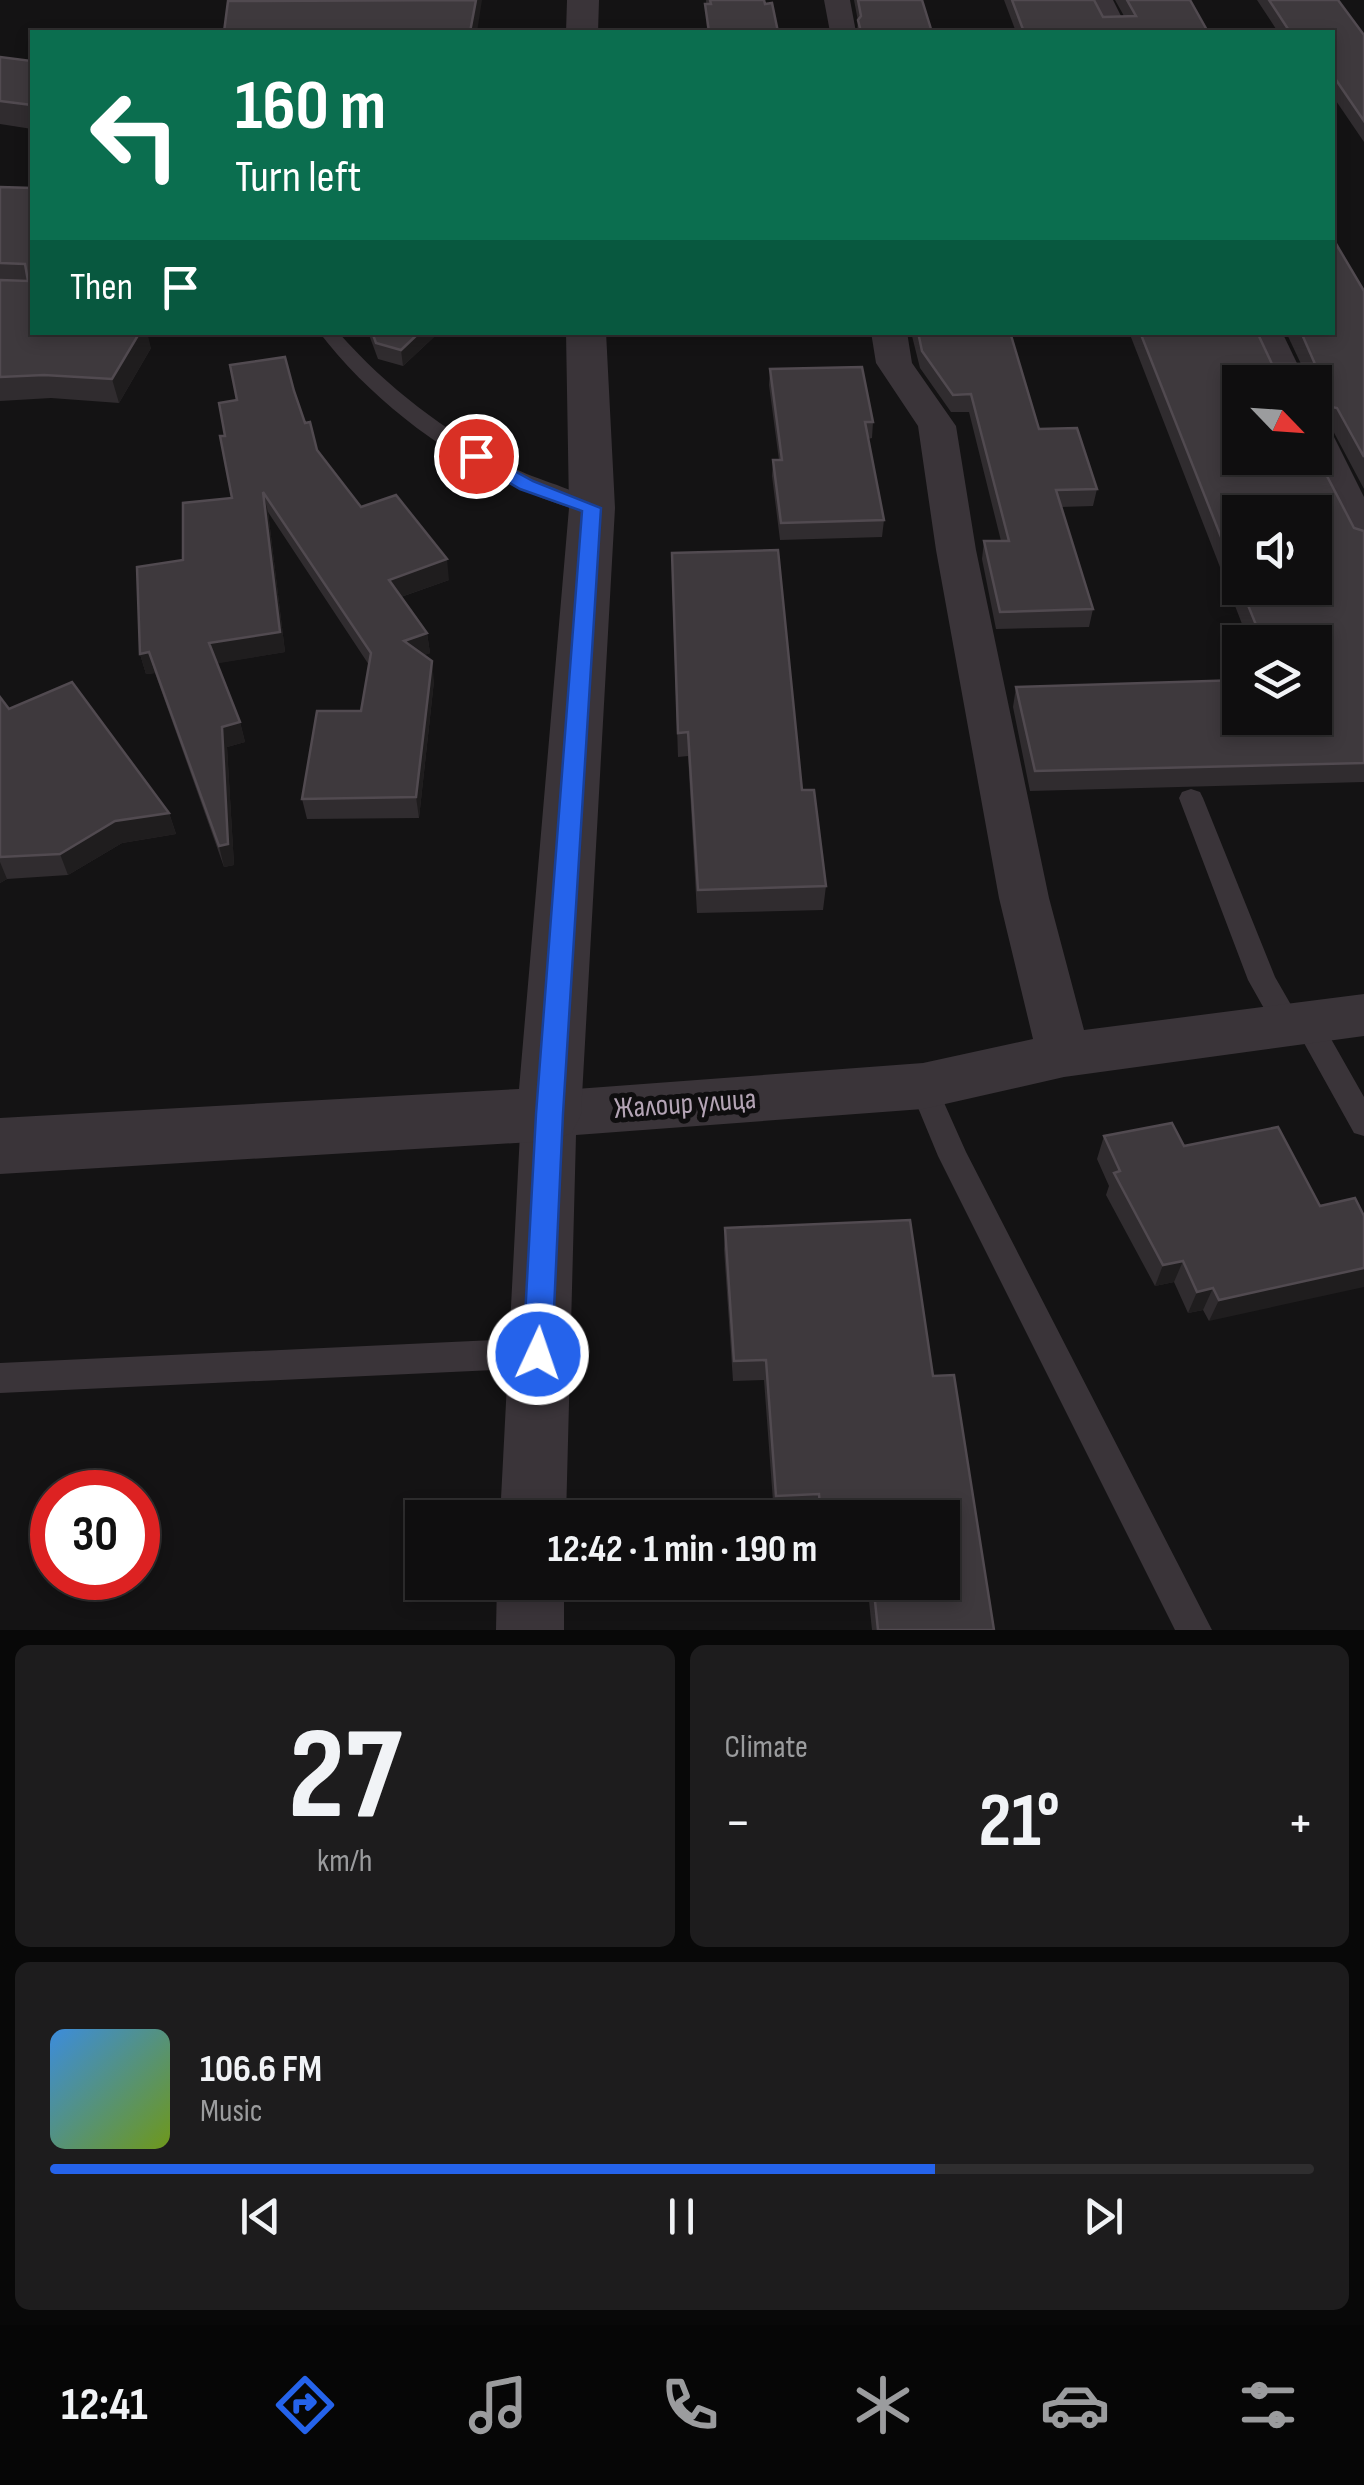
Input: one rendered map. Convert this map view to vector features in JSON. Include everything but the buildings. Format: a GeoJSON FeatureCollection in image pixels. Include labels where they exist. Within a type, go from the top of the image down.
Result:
{"type":"FeatureCollection","features":[{"type":"Feature","properties":{"kind":"street"},"geometry":{"type":"LineString","coordinates":[[582,30],[583,0]]}},
{"type":"Feature","properties":{"kind":"street"},"geometry":{"type":"LineString","coordinates":[[836,0],[842,30]]}},
{"type":"Feature","properties":{"kind":"street"},"geometry":{"type":"LineString","coordinates":[[1100,0],[1115,30]]}},
{"type":"Feature","properties":{"kind":"street"},"geometry":{"type":"LineString","coordinates":[[534,1500],[550,1114],[592,508],[586,335]]}},
{"type":"Feature","properties":{"kind":"street"},"geometry":{"type":"LineString","coordinates":[[889,335],[894,363],[936,426],[956,550],[1024,898],[1064,1055]]}},
{"type":"Feature","properties":{"kind":"street"},"geometry":{"type":"LineString","coordinates":[[1265,335],[1280,365]]}},
{"type":"Feature","properties":{"kind":"street"},"geometry":{"type":"LineString","coordinates":[[1332,472],[1364,537]]}},
{"type":"Feature","properties":{"kind":"street","name":"Жалоир улица"},"geometry":{"type":"LineString","coordinates":[[0,1146],[550,1114],[923,1086],[1064,1055],[1364,1015]]}},
{"type":"Feature","properties":{"kind":"street"},"geometry":{"type":"LineString","coordinates":[[530,1630],[531,1600]]}},
{"type":"Feature","properties":{"kind":"lane"},"geometry":{"type":"LineString","coordinates":[[330,335],[361,374],[451,441],[527,485],[592,508]]}},
{"type":"Feature","properties":{"kind":"lane"},"geometry":{"type":"LineString","coordinates":[[1191,798],[1262,980],[1299,1026],[1364,1124]]}},
{"type":"Feature","properties":{"kind":"lane"},"geometry":{"type":"LineString","coordinates":[[923,1086],[954,1156],[1194,1630]]}},
{"type":"Feature","properties":{"kind":"lane"},"geometry":{"type":"LineString","coordinates":[[0,1378],[538,1354]]}},
{"type":"Feature","properties":{"kind":"route"},"geometry":{"type":"LineString","coordinates":[[476,456],[527,485],[592,508],[550,1114],[538,1354]]}}]}
